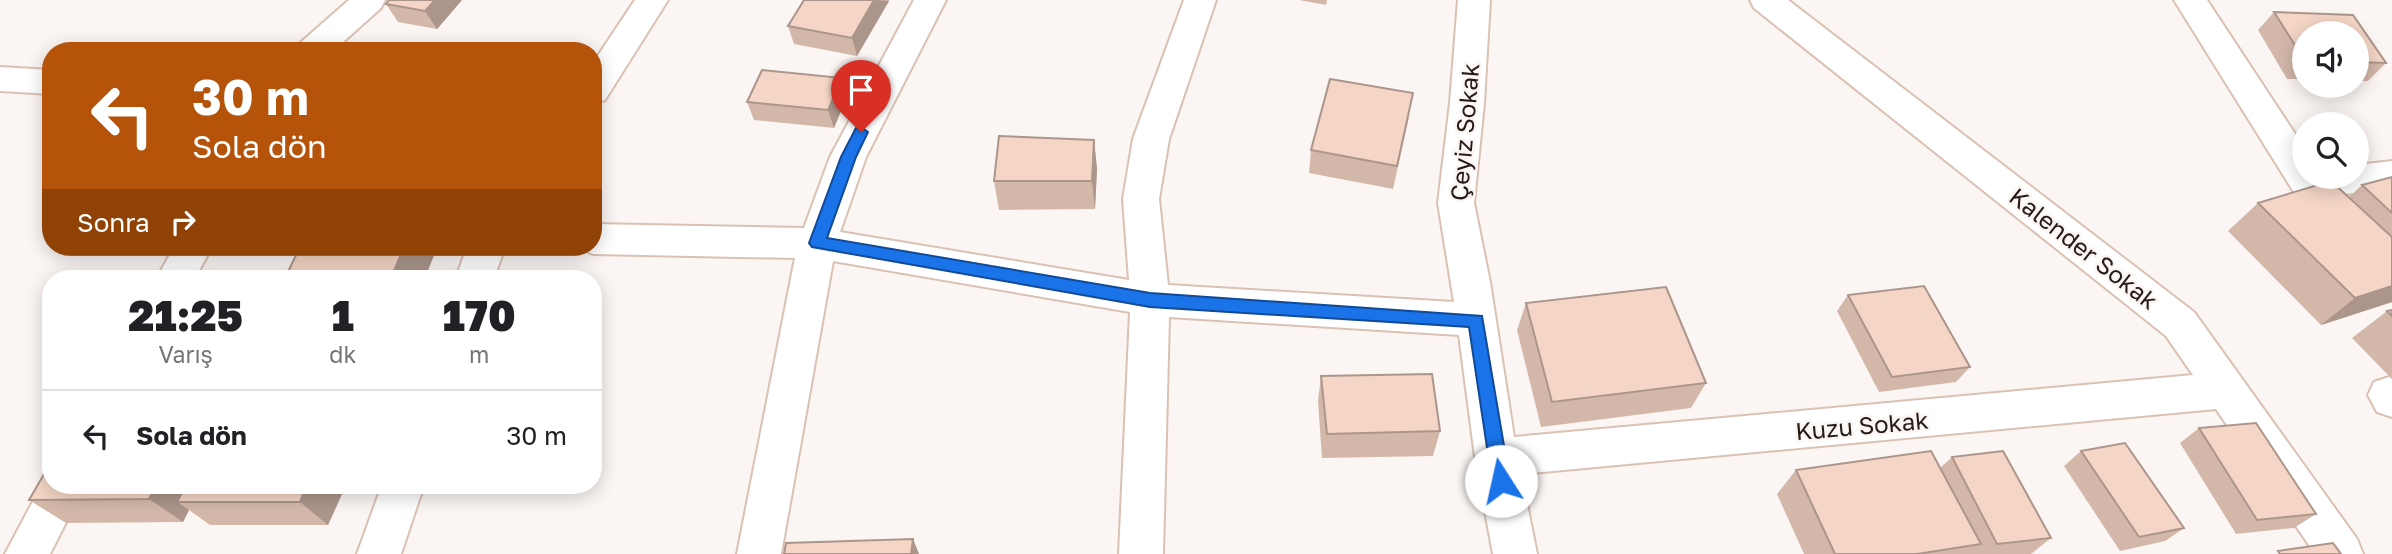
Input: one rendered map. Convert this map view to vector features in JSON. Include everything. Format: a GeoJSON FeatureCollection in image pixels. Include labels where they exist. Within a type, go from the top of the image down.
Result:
{"type":"FeatureCollection","features":[{"type":"Feature","properties":{"kind":"street"},"geometry":{"type":"LineString","coordinates":[[322,42],[369,0]]}},
{"type":"Feature","properties":{"kind":"street"},"geometry":{"type":"LineString","coordinates":[[602,77],[652,0]]}},
{"type":"Feature","properties":{"kind":"street"},"geometry":{"type":"LineString","coordinates":[[759,554],[817,243],[848,157],[930,0]]}},
{"type":"Feature","properties":{"kind":"street"},"geometry":{"type":"LineString","coordinates":[[1141,554],[1150,300],[1141,199],[1151,139],[1200,0]]}},
{"type":"Feature","properties":{"kind":"street","name":"Çeyiz Sokak"},"geometry":{"type":"LineString","coordinates":[[1474,0],[1456,204],[1477,320],[1496,457],[1515,554]]}},
{"type":"Feature","properties":{"kind":"street","name":"Kalender Sokak"},"geometry":{"type":"LineString","coordinates":[[1766,0],[2180,324],[2342,554]]}},
{"type":"Feature","properties":{"kind":"street"},"geometry":{"type":"LineString","coordinates":[[2190,0],[2308,184],[2392,175]]}},
{"type":"Feature","properties":{"kind":"street"},"geometry":{"type":"LineString","coordinates":[[0,79],[42,81]]}},
{"type":"Feature","properties":{"kind":"street"},"geometry":{"type":"LineString","coordinates":[[602,239],[817,243],[1150,300],[1477,320]]}},
{"type":"Feature","properties":{"kind":"street","name":"Kuzu Sokak"},"geometry":{"type":"LineString","coordinates":[[1496,457],[1764,435],[2227,390]]}},
{"type":"Feature","properties":{"kind":"street"},"geometry":{"type":"LineString","coordinates":[[27,554],[59,494]]}},
{"type":"Feature","properties":{"kind":"street"},"geometry":{"type":"LineString","coordinates":[[379,554],[400,494]]}},
{"type":"Feature","properties":{"kind":"building"},"geometry":{"type":"Polygon","coordinates":[[[389,0],[435,0],[425,11],[386,4],[389,0]]]}},
{"type":"Feature","properties":{"kind":"building"},"geometry":{"type":"Polygon","coordinates":[[[804,0],[874,0],[852,38],[788,26],[804,0]]]}},
{"type":"Feature","properties":{"kind":"building"},"geometry":{"type":"Polygon","coordinates":[[[2274,12],[2353,15],[2357,21],[2292,21],[2292,40],[2274,12]]]}},
{"type":"Feature","properties":{"kind":"building"},"geometry":{"type":"Polygon","coordinates":[[[2369,38],[2386,63],[2369,62],[2369,38]]]}},
{"type":"Feature","properties":{"kind":"building"},"geometry":{"type":"Polygon","coordinates":[[[762,70],[842,78],[828,110],[747,102],[762,70]]]}},
{"type":"Feature","properties":{"kind":"building"},"geometry":{"type":"Polygon","coordinates":[[[1330,79],[1413,93],[1397,166],[1311,150],[1330,79]]]}},
{"type":"Feature","properties":{"kind":"building"},"geometry":{"type":"Polygon","coordinates":[[[999,136],[1094,140],[1092,181],[994,181],[999,136]]]}},
{"type":"Feature","properties":{"kind":"building"},"geometry":{"type":"Polygon","coordinates":[[[2392,177],[2392,213],[2366,189],[2369,189],[2369,183],[2392,177]]]}},
{"type":"Feature","properties":{"kind":"building"},"geometry":{"type":"Polygon","coordinates":[[[2304,189],[2340,189],[2392,237],[2392,286],[2355,298],[2258,203],[2304,189]]]}},
{"type":"Feature","properties":{"kind":"building"},"geometry":{"type":"Polygon","coordinates":[[[296,256],[400,256],[394,270],[289,270],[296,256]]]}},
{"type":"Feature","properties":{"kind":"building"},"geometry":{"type":"Polygon","coordinates":[[[1924,286],[1970,367],[1892,377],[1848,295],[1924,286]]]}},
{"type":"Feature","properties":{"kind":"building"},"geometry":{"type":"Polygon","coordinates":[[[1666,287],[1706,383],[1552,402],[1526,303],[1666,287]]]}},
{"type":"Feature","properties":{"kind":"building"},"geometry":{"type":"Polygon","coordinates":[[[1432,374],[1440,431],[1327,434],[1321,376],[1432,374]]]}},
{"type":"Feature","properties":{"kind":"building"},"geometry":{"type":"Polygon","coordinates":[[[2256,423],[2316,514],[2257,520],[2199,428],[2256,423]]]}},
{"type":"Feature","properties":{"kind":"building"},"geometry":{"type":"Polygon","coordinates":[[[2125,443],[2184,528],[2139,537],[2081,451],[2125,443]]]}},
{"type":"Feature","properties":{"kind":"building"},"geometry":{"type":"Polygon","coordinates":[[[1931,451],[1981,544],[1917,554],[1835,554],[1796,470],[1931,451]]]}},
{"type":"Feature","properties":{"kind":"building"},"geometry":{"type":"Polygon","coordinates":[[[2003,451],[2051,538],[1997,544],[1952,457],[2003,451]]]}},
{"type":"Feature","properties":{"kind":"building"},"geometry":{"type":"Polygon","coordinates":[[[42,478],[42,494],[152,494],[149,499],[29,500],[42,478]]]}},
{"type":"Feature","properties":{"kind":"building"},"geometry":{"type":"Polygon","coordinates":[[[181,494],[303,494],[300,502],[177,502],[181,494]]]}},
{"type":"Feature","properties":{"kind":"building"},"geometry":{"type":"Polygon","coordinates":[[[913,539],[911,554],[784,554],[786,543],[913,539]]]}},
{"type":"Feature","properties":{"kind":"building"},"geometry":{"type":"Polygon","coordinates":[[[2333,543],[2341,554],[2280,554],[2278,551],[2333,543]]]}},
{"type":"Feature","properties":{"kind":"route"},"geometry":{"type":"LineString","coordinates":[[861,132],[848,157],[817,243],[1150,300],[1477,320],[1501,481]]}}]}
